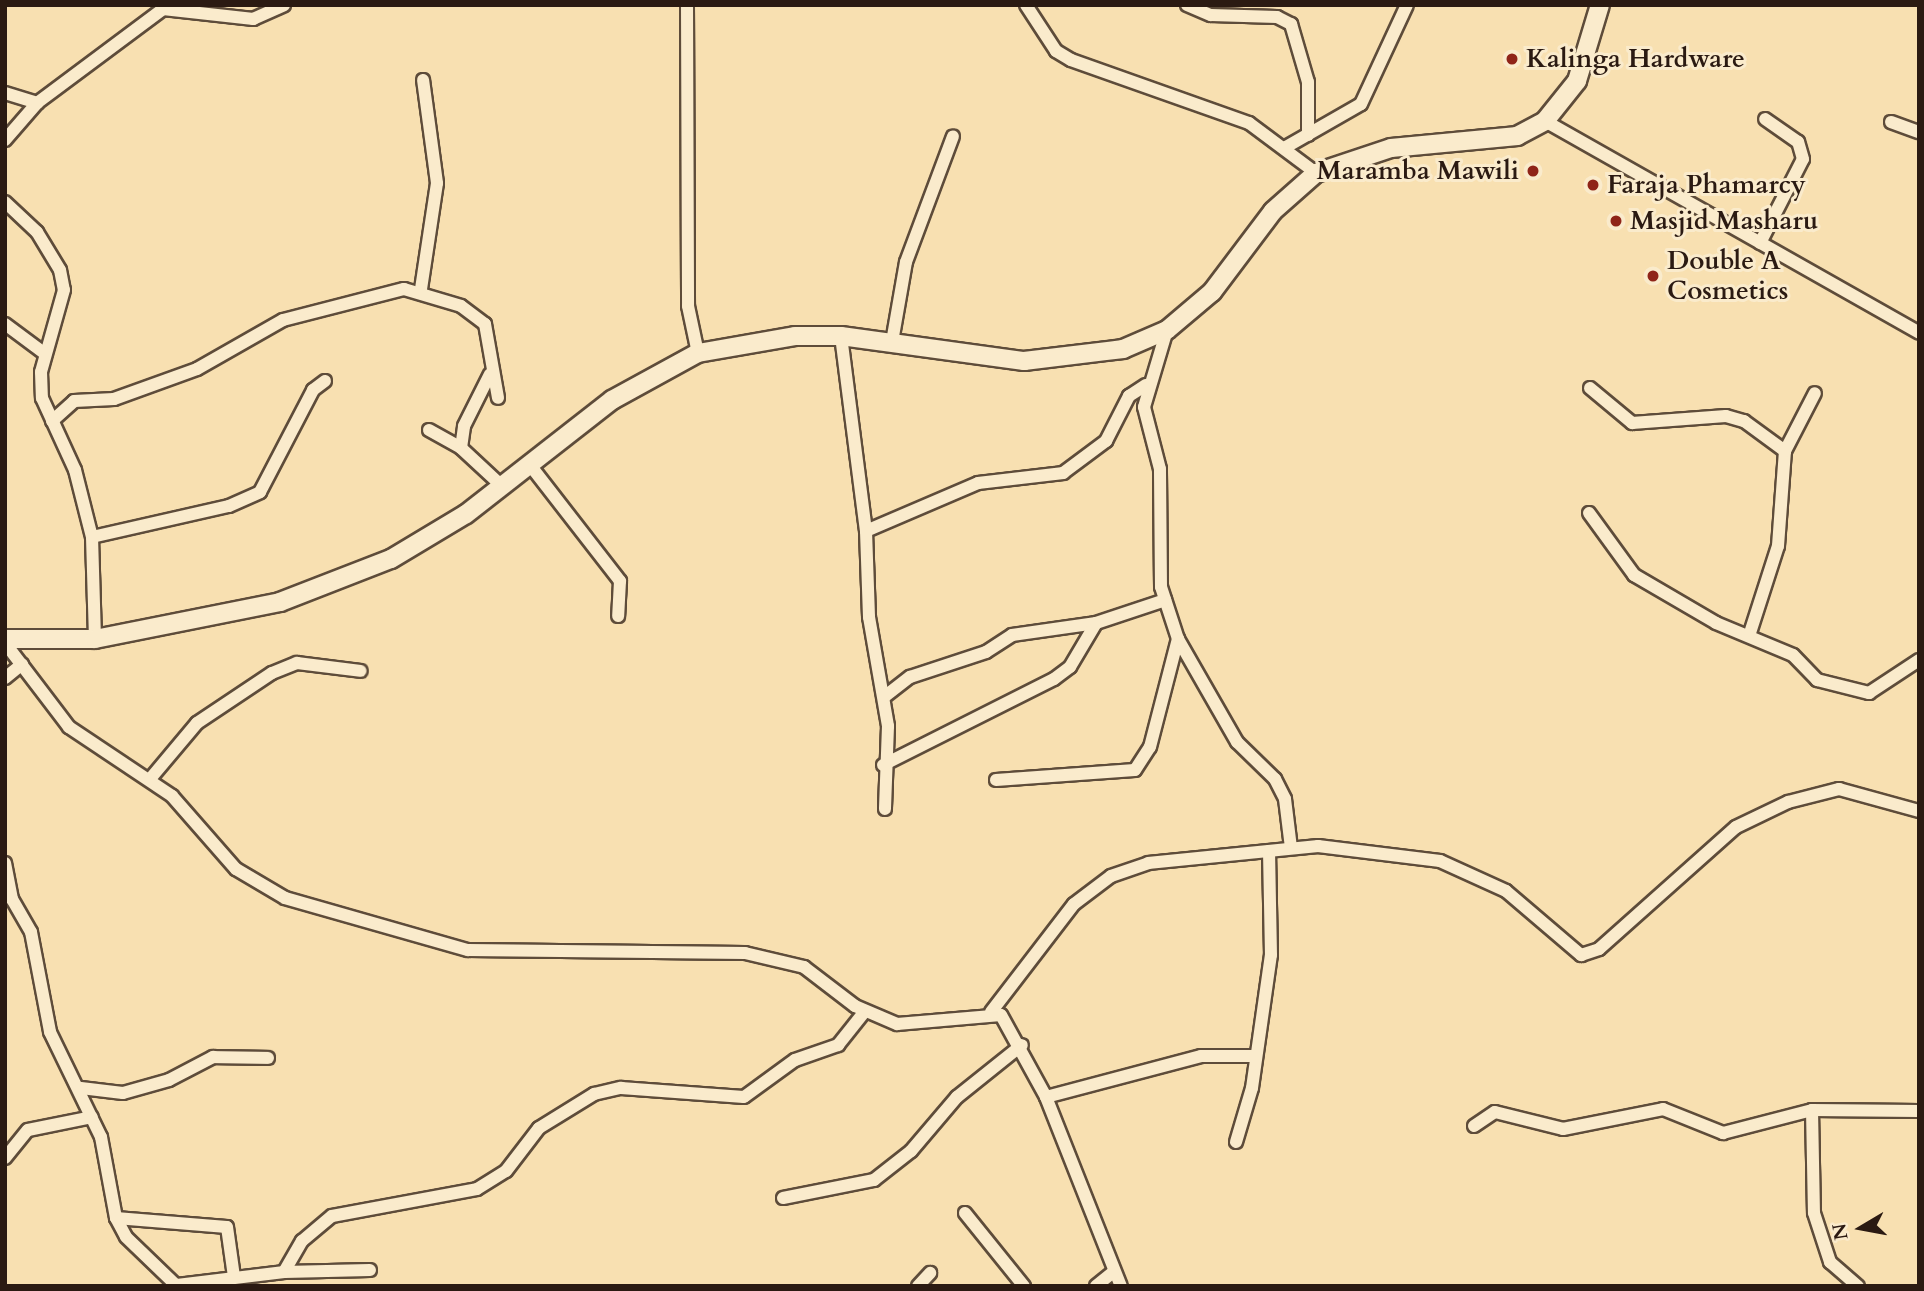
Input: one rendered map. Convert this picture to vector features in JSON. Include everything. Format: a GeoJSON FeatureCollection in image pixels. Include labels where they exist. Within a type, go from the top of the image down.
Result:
{"type":"FeatureCollection","features":[{"type":"Feature","properties":{"kind":"street"},"geometry":{"type":"LineString","coordinates":[[5,140],[37,103],[149,18],[172,7],[253,19],[284,5]]}},
{"type":"Feature","properties":{"kind":"street"},"geometry":{"type":"LineString","coordinates":[[687,5],[688,306],[698,353]]}},
{"type":"Feature","properties":{"kind":"street"},"geometry":{"type":"LineString","coordinates":[[1026,5],[1056,51],[1071,60],[1222,111],[1286,146],[1316,173]]}},
{"type":"Feature","properties":{"kind":"street"},"geometry":{"type":"LineString","coordinates":[[1187,5],[1211,15],[1277,17],[1291,24],[1308,82],[1308,135]]}},
{"type":"Feature","properties":{"kind":"street"},"geometry":{"type":"LineString","coordinates":[[1286,146],[1361,104],[1407,5]]}},
{"type":"Feature","properties":{"kind":"street"},"geometry":{"type":"LineString","coordinates":[[5,641],[96,639],[280,602],[391,559],[502,486],[611,400],[698,353],[795,336],[841,336],[1024,361],[1081,359],[1167,330],[1212,292],[1273,211],[1316,173],[1391,148],[1517,136],[1545,121],[1577,81],[1600,5]]}},
{"type":"Feature","properties":{"kind":"street"},"geometry":{"type":"LineString","coordinates":[[421,289],[437,183],[424,80]]}},
{"type":"Feature","properties":{"kind":"street"},"geometry":{"type":"LineString","coordinates":[[5,93],[37,103]]}},
{"type":"Feature","properties":{"kind":"street"},"geometry":{"type":"LineString","coordinates":[[1760,243],[1803,159],[1798,142],[1765,119]]}},
{"type":"Feature","properties":{"kind":"street"},"geometry":{"type":"LineString","coordinates":[[1545,121],[1919,333]]}},
{"type":"Feature","properties":{"kind":"street"},"geometry":{"type":"LineString","coordinates":[[1891,122],[1919,132]]}},
{"type":"Feature","properties":{"kind":"street"},"geometry":{"type":"LineString","coordinates":[[892,342],[906,262],[953,136]]}},
{"type":"Feature","properties":{"kind":"street"},"geometry":{"type":"LineString","coordinates":[[5,202],[37,232],[60,271],[59,318],[44,353],[42,398],[75,470],[92,537],[96,639]]}},
{"type":"Feature","properties":{"kind":"street"},"geometry":{"type":"LineString","coordinates":[[52,421],[74,401],[114,399],[197,369],[317,308],[421,289],[485,324],[490,374],[498,398]]}},
{"type":"Feature","properties":{"kind":"street"},"geometry":{"type":"LineString","coordinates":[[5,324],[44,353]]}},
{"type":"Feature","properties":{"kind":"street"},"geometry":{"type":"LineString","coordinates":[[1167,330],[1146,385],[1144,407],[1160,469],[1165,600],[1178,639],[1237,742],[1275,779],[1285,799],[1291,848]]}},
{"type":"Feature","properties":{"kind":"street"},"geometry":{"type":"LineString","coordinates":[[841,336],[866,531],[869,617],[884,697],[885,809]]}},
{"type":"Feature","properties":{"kind":"street"},"geometry":{"type":"LineString","coordinates":[[461,447],[464,426],[490,374]]}},
{"type":"Feature","properties":{"kind":"street"},"geometry":{"type":"LineString","coordinates":[[92,537],[229,506],[260,492],[313,390],[325,381]]}},
{"type":"Feature","properties":{"kind":"street"},"geometry":{"type":"LineString","coordinates":[[866,531],[968,486],[1063,473],[1106,441],[1129,396],[1146,385]]}},
{"type":"Feature","properties":{"kind":"street"},"geometry":{"type":"LineString","coordinates":[[1590,388],[1632,423],[1726,416],[1744,421],[1785,451]]}},
{"type":"Feature","properties":{"kind":"street"},"geometry":{"type":"LineString","coordinates":[[1750,633],[1778,546],[1785,451],[1815,393]]}},
{"type":"Feature","properties":{"kind":"street"},"geometry":{"type":"LineString","coordinates":[[429,430],[461,447],[502,486]]}},
{"type":"Feature","properties":{"kind":"street"},"geometry":{"type":"LineString","coordinates":[[530,465],[620,581],[618,616]]}},
{"type":"Feature","properties":{"kind":"street"},"geometry":{"type":"LineString","coordinates":[[1589,513],[1634,575],[1716,623],[1750,633],[1793,655],[1817,680],[1846,692],[1882,689],[1919,660]]}},
{"type":"Feature","properties":{"kind":"street"},"geometry":{"type":"LineString","coordinates":[[884,697],[909,677],[986,652],[1012,635],[1096,623],[1165,600]]}},
{"type":"Feature","properties":{"kind":"street"},"geometry":{"type":"LineString","coordinates":[[883,765],[1054,678],[1070,667],[1096,623]]}},
{"type":"Feature","properties":{"kind":"street"},"geometry":{"type":"LineString","coordinates":[[996,780],[1135,770],[1150,747],[1178,639]]}},
{"type":"Feature","properties":{"kind":"street"},"geometry":{"type":"LineString","coordinates":[[5,641],[69,727],[150,779],[236,869],[285,898],[468,950],[745,953],[804,967],[865,1011],[897,1024],[991,1012],[1074,904],[1111,876],[1148,863],[1291,848],[1362,848],[1462,866],[1506,891],[1581,955],[1599,949],[1736,827],[1788,802],[1839,789],[1919,811]]}},
{"type":"Feature","properties":{"kind":"street"},"geometry":{"type":"LineString","coordinates":[[150,779],[197,723],[272,673],[296,663],[361,671]]}},
{"type":"Feature","properties":{"kind":"street"},"geometry":{"type":"LineString","coordinates":[[5,678],[22,664]]}},
{"type":"Feature","properties":{"kind":"street"},"geometry":{"type":"LineString","coordinates":[[1236,1142],[1255,1056],[1270,955],[1269,850]]}},
{"type":"Feature","properties":{"kind":"street"},"geometry":{"type":"LineString","coordinates":[[5,863],[12,899],[32,932],[50,1032],[81,1088],[92,1116],[117,1218],[126,1237],[177,1285],[284,1272],[370,1270]]}},
{"type":"Feature","properties":{"kind":"street"},"geometry":{"type":"LineString","coordinates":[[284,1272],[302,1241],[332,1216],[477,1189],[506,1171],[539,1128],[594,1094],[621,1088],[744,1097],[795,1060],[838,1045],[865,1011]]}},
{"type":"Feature","properties":{"kind":"street"},"geometry":{"type":"LineString","coordinates":[[991,1012],[1022,1045],[1046,1097],[1113,1272],[1121,1286]]}},
{"type":"Feature","properties":{"kind":"street"},"geometry":{"type":"LineString","coordinates":[[783,1198],[874,1180],[911,1151],[957,1097],[1022,1045]]}},
{"type":"Feature","properties":{"kind":"street"},"geometry":{"type":"LineString","coordinates":[[1046,1097],[1201,1056],[1255,1056]]}},
{"type":"Feature","properties":{"kind":"street"},"geometry":{"type":"LineString","coordinates":[[81,1088],[123,1093],[213,1058],[268,1058]]}},
{"type":"Feature","properties":{"kind":"street"},"geometry":{"type":"LineString","coordinates":[[1474,1126],[1495,1112],[1563,1129],[1663,1109],[1723,1133],[1812,1110],[1919,1111]]}},
{"type":"Feature","properties":{"kind":"street"},"geometry":{"type":"LineString","coordinates":[[1812,1110],[1814,1213],[1830,1262],[1858,1286]]}},
{"type":"Feature","properties":{"kind":"street"},"geometry":{"type":"LineString","coordinates":[[5,1158],[28,1130],[92,1116]]}},
{"type":"Feature","properties":{"kind":"street"},"geometry":{"type":"LineString","coordinates":[[965,1213],[1024,1286]]}},
{"type":"Feature","properties":{"kind":"street"},"geometry":{"type":"LineString","coordinates":[[117,1218],[227,1227],[234,1277]]}},
{"type":"Feature","properties":{"kind":"street"},"geometry":{"type":"LineString","coordinates":[[1096,1286],[1113,1272]]}},
{"type":"Feature","properties":{"kind":"street"},"geometry":{"type":"LineString","coordinates":[[918,1286],[930,1273]]}},
{"type":"Feature","properties":{"kind":"place","name":"Kalinga Hardware"},"geometry":{"type":"Point","coordinates":[1512,59]}},
{"type":"Feature","properties":{"kind":"place","name":"Maramba Mawili"},"geometry":{"type":"Point","coordinates":[1533,171]}},
{"type":"Feature","properties":{"kind":"place","name":"Faraja Phamarcy"},"geometry":{"type":"Point","coordinates":[1593,185]}},
{"type":"Feature","properties":{"kind":"place","name":"Masjid Masharu"},"geometry":{"type":"Point","coordinates":[1616,221]}},
{"type":"Feature","properties":{"kind":"place","name":"Double A Cosmetics"},"geometry":{"type":"Point","coordinates":[1653,276]}}]}
